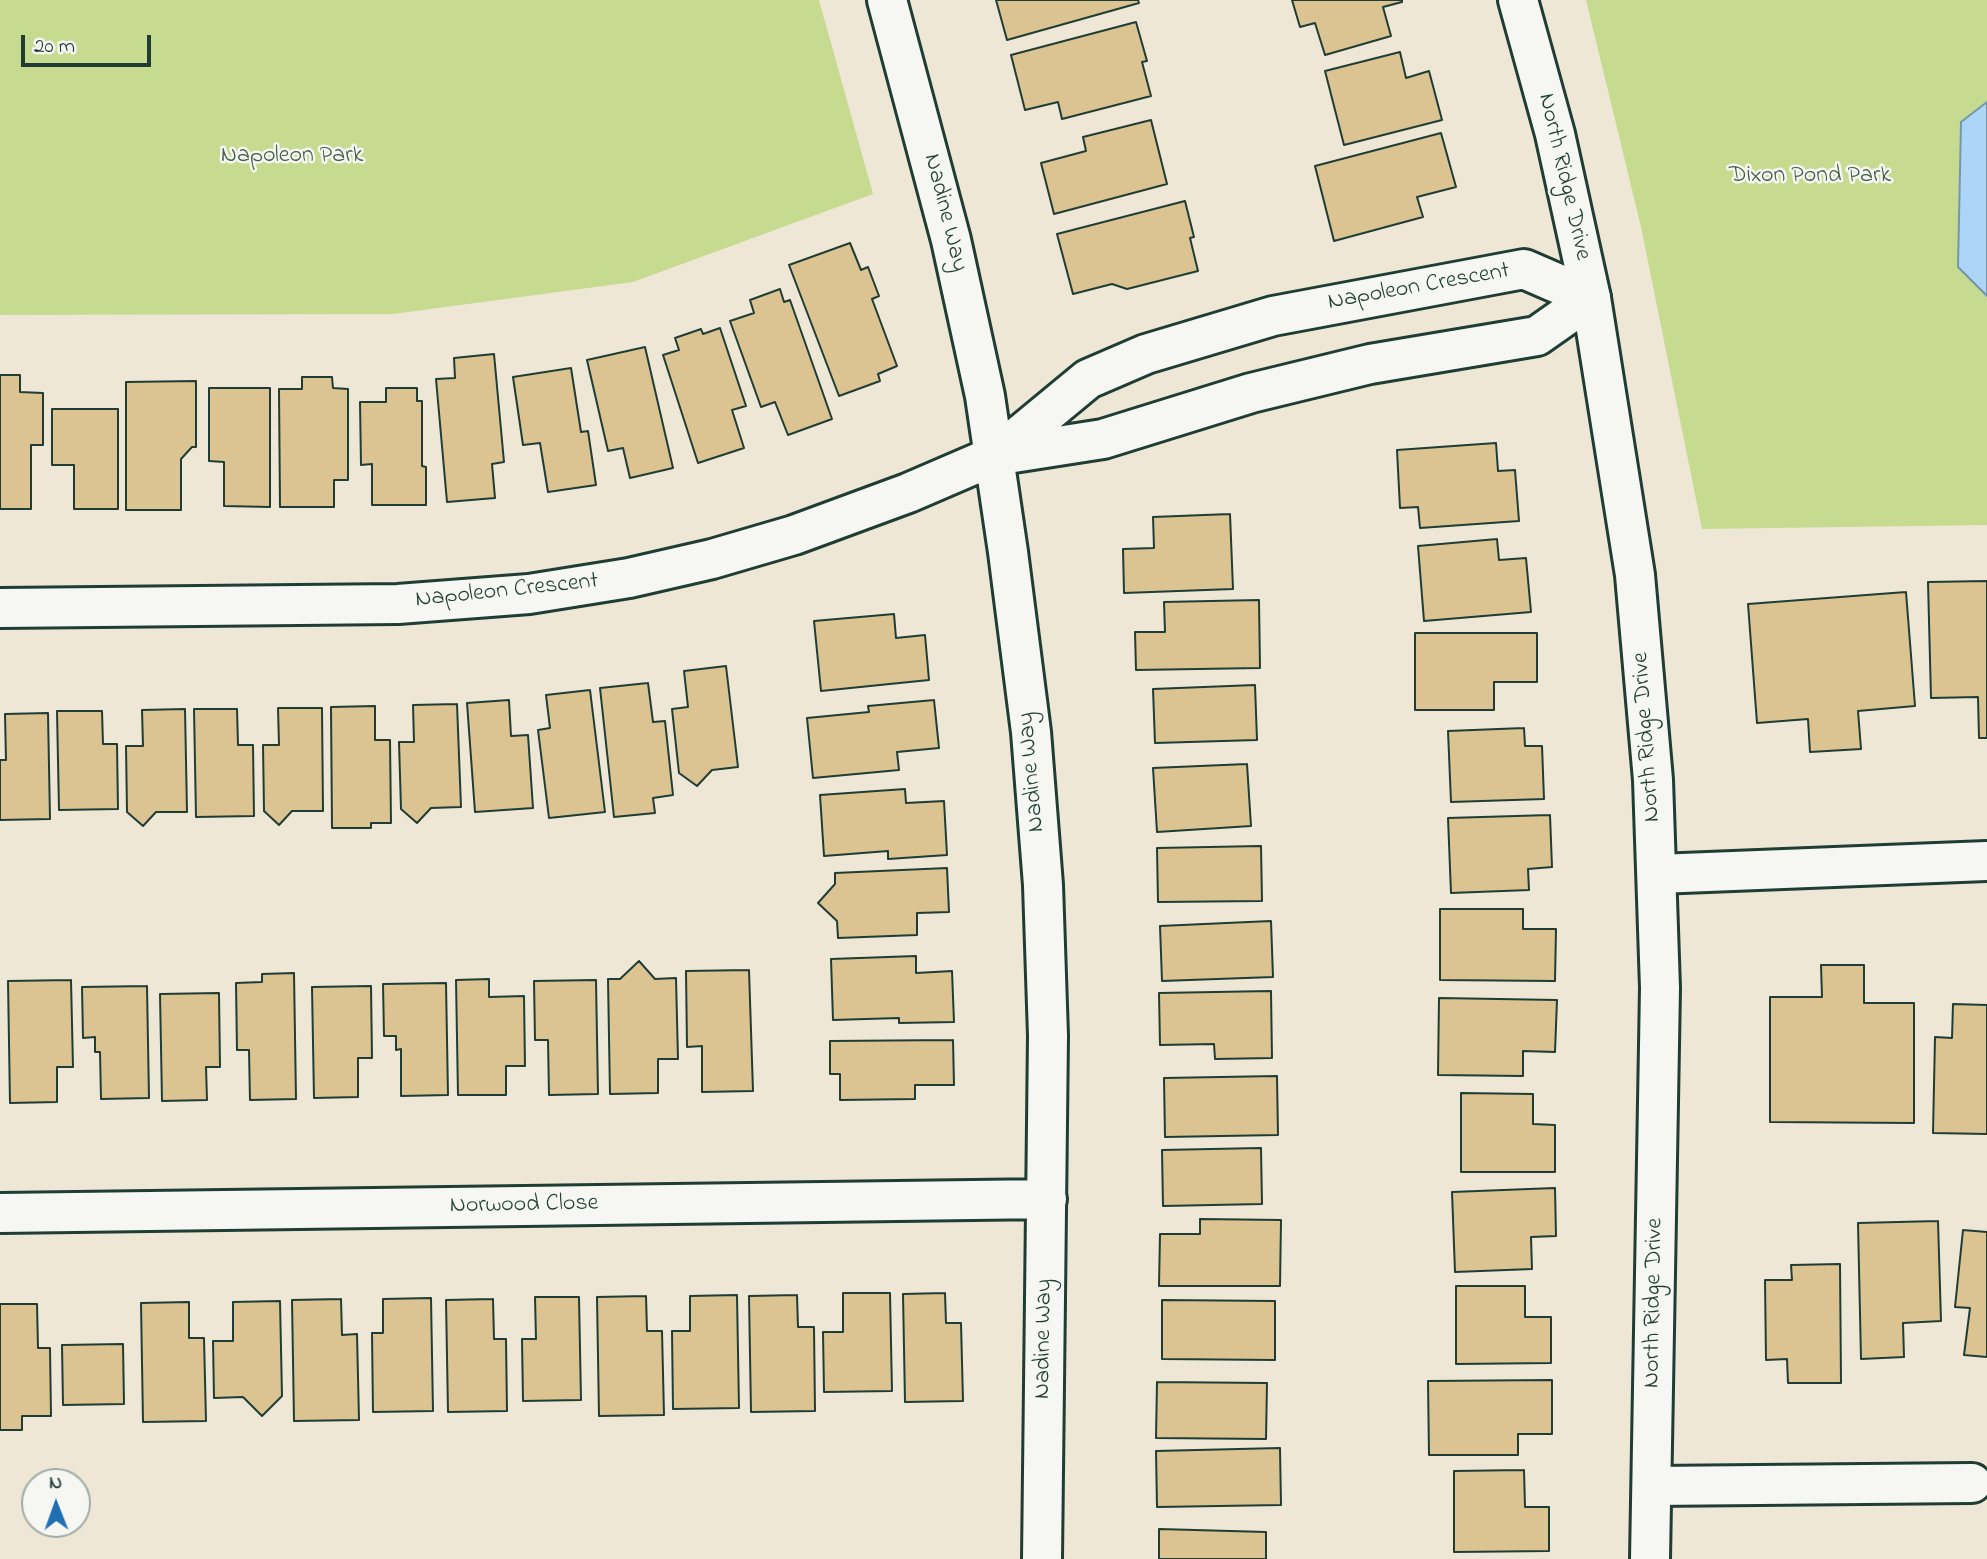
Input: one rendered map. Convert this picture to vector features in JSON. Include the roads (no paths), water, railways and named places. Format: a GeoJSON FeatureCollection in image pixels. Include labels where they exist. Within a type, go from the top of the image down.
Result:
{"type":"FeatureCollection","features":[{"type":"Feature","properties":{"kind":"street","name":"Nadine Way"},"geometry":{"type":"LineString","coordinates":[[887,0],[929,150],[968,309],[994,456],[1031,732],[1047,952],[1048,1199],[1042,1559]]}},
{"type":"Feature","properties":{"kind":"street","name":"North Ridge Drive"},"geometry":{"type":"LineString","coordinates":[[1518,0],[1555,134],[1591,298],[1635,575],[1653,780],[1660,988],[1650,1559]]}},
{"type":"Feature","properties":{"kind":"street","name":"Napoleon Crescent"},"geometry":{"type":"LineString","coordinates":[[994,456],[1088,379],[1146,354],[1273,316],[1524,269],[1591,298]]}},
{"type":"Feature","properties":{"kind":"street","name":"Napoleon Crescent"},"geometry":{"type":"LineString","coordinates":[[0,608],[398,604],[529,594],[629,578],[712,559],[782,538],[908,493],[994,456],[1103,439],[1251,393],[1370,365],[1537,336],[1591,298]]}},
{"type":"Feature","properties":{"kind":"street"},"geometry":{"type":"LineString","coordinates":[[1657,874],[1987,861]]}},
{"type":"Feature","properties":{"kind":"street","name":"Norwood Close"},"geometry":{"type":"LineString","coordinates":[[0,1213],[1048,1199]]}},
{"type":"Feature","properties":{"kind":"street"},"geometry":{"type":"LineString","coordinates":[[1652,1486],[1972,1483]]}},
{"type":"Feature","properties":{"kind":"water"},"geometry":{"type":"Polygon","coordinates":[[[1987,102],[1987,296],[1958,267],[1961,122],[1987,102]]]}},
{"type":"Feature","properties":{"kind":"park label","name":"Napoleon Park"},"geometry":{"type":"Point","coordinates":[292,157]}},
{"type":"Feature","properties":{"kind":"park label","name":"Dixon Pond Park"},"geometry":{"type":"Point","coordinates":[1810,177]}}]}
